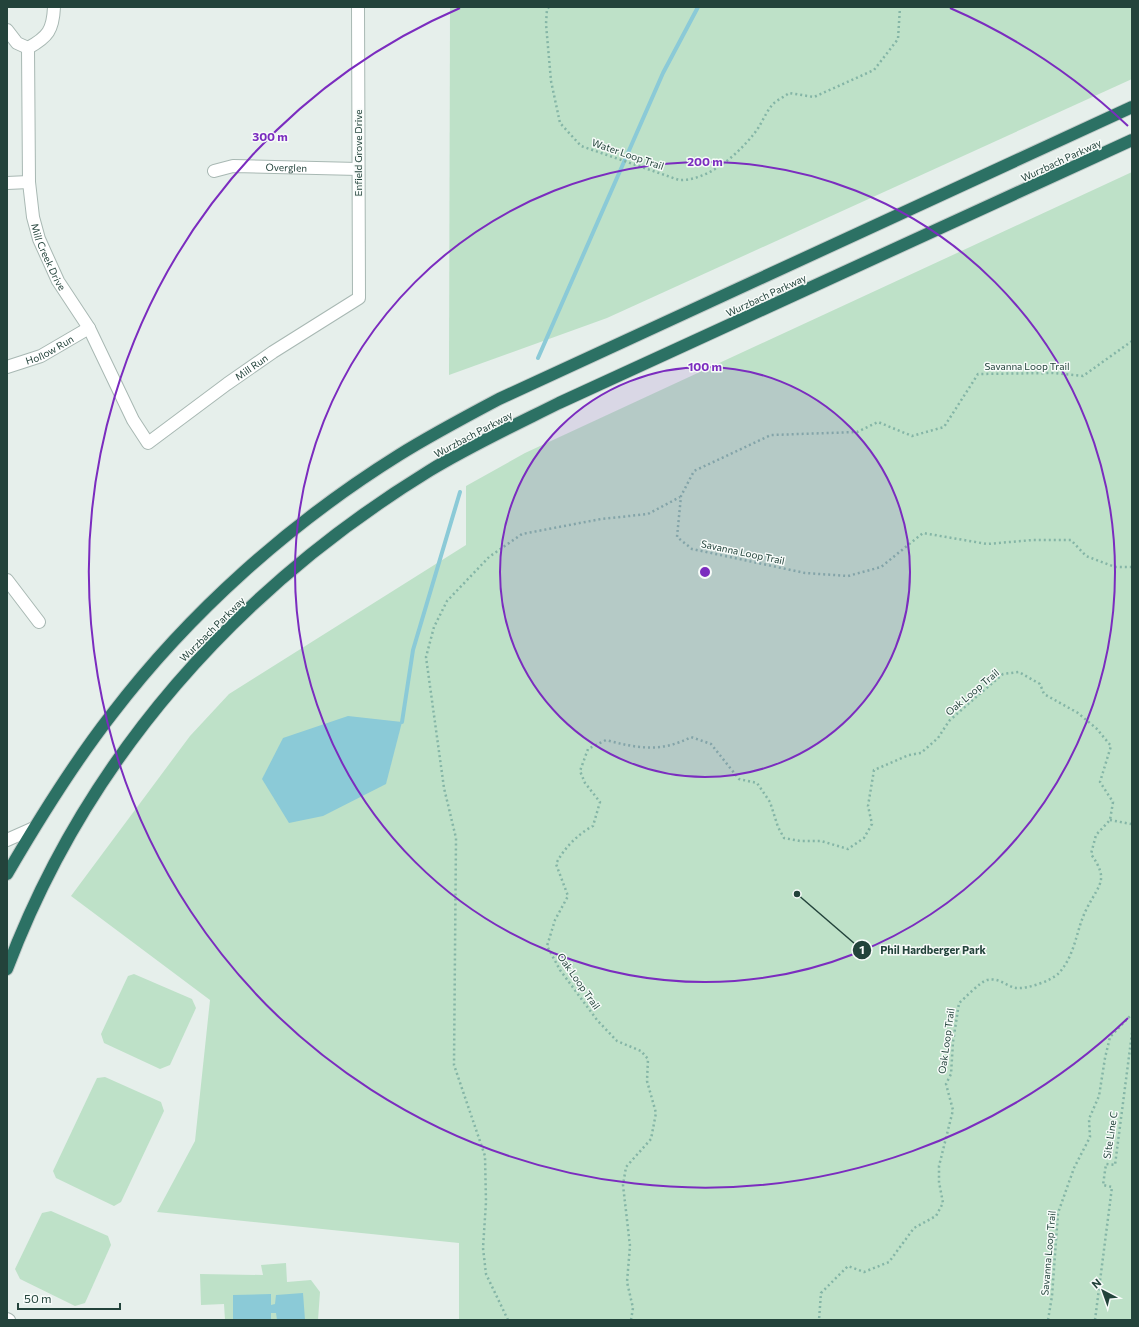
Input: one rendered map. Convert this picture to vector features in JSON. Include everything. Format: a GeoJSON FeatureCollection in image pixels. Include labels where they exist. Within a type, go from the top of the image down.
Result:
{"type":"FeatureCollection","features":[{"type":"Feature","properties":{"kind":"highway","name":"Wurzbach Parkway"},"geometry":{"type":"LineString","coordinates":[[7,874],[34,828],[85,750],[113,712],[193,621],[234,581],[278,543],[312,516],[398,456],[470,414],[555,372],[1132,107]]}},
{"type":"Feature","properties":{"kind":"highway","name":"Wurzbach Parkway"},"geometry":{"type":"LineString","coordinates":[[7,969],[37,896],[66,842],[95,793],[148,718],[183,674],[239,618],[284,576],[357,519],[436,467],[474,446],[559,404],[1132,140]]}},
{"type":"Feature","properties":{"kind":"street"},"geometry":{"type":"LineString","coordinates":[[7,30],[17,43],[28,48],[43,40],[50,31],[54,20],[54,7]]}},
{"type":"Feature","properties":{"kind":"street","name":"Enfield Grove Drive"},"geometry":{"type":"LineString","coordinates":[[358,7],[359,298]]}},
{"type":"Feature","properties":{"kind":"street","name":"Mill Creek Drive"},"geometry":{"type":"LineString","coordinates":[[28,48],[29,182],[33,218],[47,261],[58,281],[90,328],[133,420],[148,443]]}},
{"type":"Feature","properties":{"kind":"street","name":"Overglen"},"geometry":{"type":"LineString","coordinates":[[214,171],[233,166],[358,169]]}},
{"type":"Feature","properties":{"kind":"street"},"geometry":{"type":"LineString","coordinates":[[7,183],[29,182]]}},
{"type":"Feature","properties":{"kind":"street","name":"Mill Run"},"geometry":{"type":"LineString","coordinates":[[148,443],[234,379],[359,298]]}},
{"type":"Feature","properties":{"kind":"street","name":"Hollow Run"},"geometry":{"type":"LineString","coordinates":[[7,367],[41,356],[90,328]]}},
{"type":"Feature","properties":{"kind":"street"},"geometry":{"type":"LineString","coordinates":[[7,580],[39,622]]}},
{"type":"Feature","properties":{"kind":"street"},"geometry":{"type":"LineString","coordinates":[[7,840],[34,828]]}},
{"type":"Feature","properties":{"kind":"path","name":"Water Loop Trail"},"geometry":{"type":"LineString","coordinates":[[549,7],[547,9],[546,24],[551,81],[560,123],[581,146],[679,180],[690,179],[702,175],[731,157],[754,135],[773,104],[788,94],[814,97],[874,70],[898,39],[900,7]]}},
{"type":"Feature","properties":{"kind":"path","name":"Savanna Loop Trail"},"geometry":{"type":"LineString","coordinates":[[1132,341],[1083,376],[1053,373],[978,374],[944,427],[912,436],[878,422],[857,432],[771,435],[694,471],[681,496],[677,537],[692,549],[805,573],[848,576],[881,567],[923,533],[988,544],[1033,540],[1071,540],[1086,556],[1115,567],[1132,567]]}},
{"type":"Feature","properties":{"kind":"path"},"geometry":{"type":"LineString","coordinates":[[508,1320],[486,1274],[483,1248],[486,1202],[485,1156],[454,1065],[456,838],[444,788],[426,657],[434,626],[447,601],[489,557],[522,534],[600,518],[648,514],[681,496]]}},
{"type":"Feature","properties":{"kind":"path","name":"Oak Loop Trail"},"geometry":{"type":"LineString","coordinates":[[631,1320],[632,1308],[627,1282],[630,1246],[623,1185],[626,1167],[650,1139],[656,1113],[647,1081],[648,1059],[641,1051],[617,1041],[597,1020],[560,970],[547,946],[554,920],[568,896],[556,864],[561,853],[582,831],[593,826],[600,802],[585,783],[580,772],[588,749],[606,740],[634,747],[657,748],[677,744],[690,737],[711,744],[740,779],[757,784],[770,802],[778,827],[784,838],[800,841],[821,841],[848,848],[864,838],[872,824],[868,806],[874,770],[908,755],[921,753],[938,738],[950,721],[1003,674],[1019,672],[1040,684],[1044,694],[1078,713],[1097,729],[1111,746],[1100,782],[1112,802],[1110,820],[1096,835],[1091,854],[1101,868],[1101,884],[1086,910],[1074,949],[1058,973],[1034,986],[1016,988],[995,979],[986,980],[959,1003],[953,1042],[951,1074],[946,1084],[953,1110],[939,1166],[939,1182],[943,1203],[936,1216],[914,1228],[889,1262],[864,1272],[848,1266],[836,1276],[821,1293],[819,1320]]}},
{"type":"Feature","properties":{"kind":"path"},"geometry":{"type":"LineString","coordinates":[[1110,820],[1132,824]]}},
{"type":"Feature","properties":{"kind":"path","name":"Savanna Loop Trail"},"geometry":{"type":"LineString","coordinates":[[1048,1320],[1052,1296],[1058,1213],[1074,1168],[1090,1137],[1089,1119],[1099,1096],[1110,1037],[1132,1014]]}},
{"type":"Feature","properties":{"kind":"path","name":"Site Line C"},"geometry":{"type":"LineString","coordinates":[[1095,1320],[1112,1186],[1103,1185],[1106,1164],[1115,1165],[1132,1033]]}},
{"type":"Feature","properties":{"kind":"green space"},"geometry":{"type":"Polygon","coordinates":[[[450,7],[1132,7],[1132,79],[607,318],[449,375],[450,7]]]}},
{"type":"Feature","properties":{"kind":"green space"},"geometry":{"type":"Polygon","coordinates":[[[1132,172],[1132,1320],[459,1320],[459,1243],[157,1212],[195,1141],[210,1000],[71,896],[190,736],[229,694],[466,545],[466,486],[525,453],[1132,172]]]}},
{"type":"Feature","properties":{"kind":"green space"},"geometry":{"type":"Polygon","coordinates":[[[134,974],[192,999],[196,1008],[170,1065],[160,1069],[104,1043],[101,1034],[128,976],[134,974]]]}},
{"type":"Feature","properties":{"kind":"green space"},"geometry":{"type":"Polygon","coordinates":[[[105,1077],[161,1102],[164,1111],[121,1202],[114,1206],[56,1178],[53,1171],[97,1078],[105,1077]]]}},
{"type":"Feature","properties":{"kind":"green space"},"geometry":{"type":"Polygon","coordinates":[[[51,1211],[108,1236],[111,1245],[85,1303],[75,1306],[20,1279],[15,1269],[42,1213],[51,1211]]]}},
{"type":"Feature","properties":{"kind":"green space"},"geometry":{"type":"Polygon","coordinates":[[[286,1263],[287,1282],[311,1280],[320,1292],[318,1320],[225,1320],[224,1304],[201,1305],[200,1274],[263,1275],[261,1265],[286,1263]]]}},
{"type":"Feature","properties":{"kind":"water"},"geometry":{"type":"Polygon","coordinates":[[[348,716],[402,722],[386,784],[323,816],[289,823],[262,779],[283,738],[348,716]]]}},
{"type":"Feature","properties":{"kind":"water"},"geometry":{"type":"Polygon","coordinates":[[[303,1293],[305,1320],[277,1320],[276,1313],[271,1313],[271,1320],[233,1320],[233,1295],[271,1294],[271,1305],[275,1304],[276,1295],[303,1293]]]}},
{"type":"Feature","properties":{"kind":"waterway"},"geometry":{"type":"LineString","coordinates":[[538,358],[663,73],[698,7]]}},
{"type":"Feature","properties":{"kind":"waterway"},"geometry":{"type":"LineString","coordinates":[[402,722],[413,650],[460,492]]}},
{"type":"Feature","properties":{"kind":"place","name":"Phil Hardberger Park"},"geometry":{"type":"Point","coordinates":[797,894]}}]}
